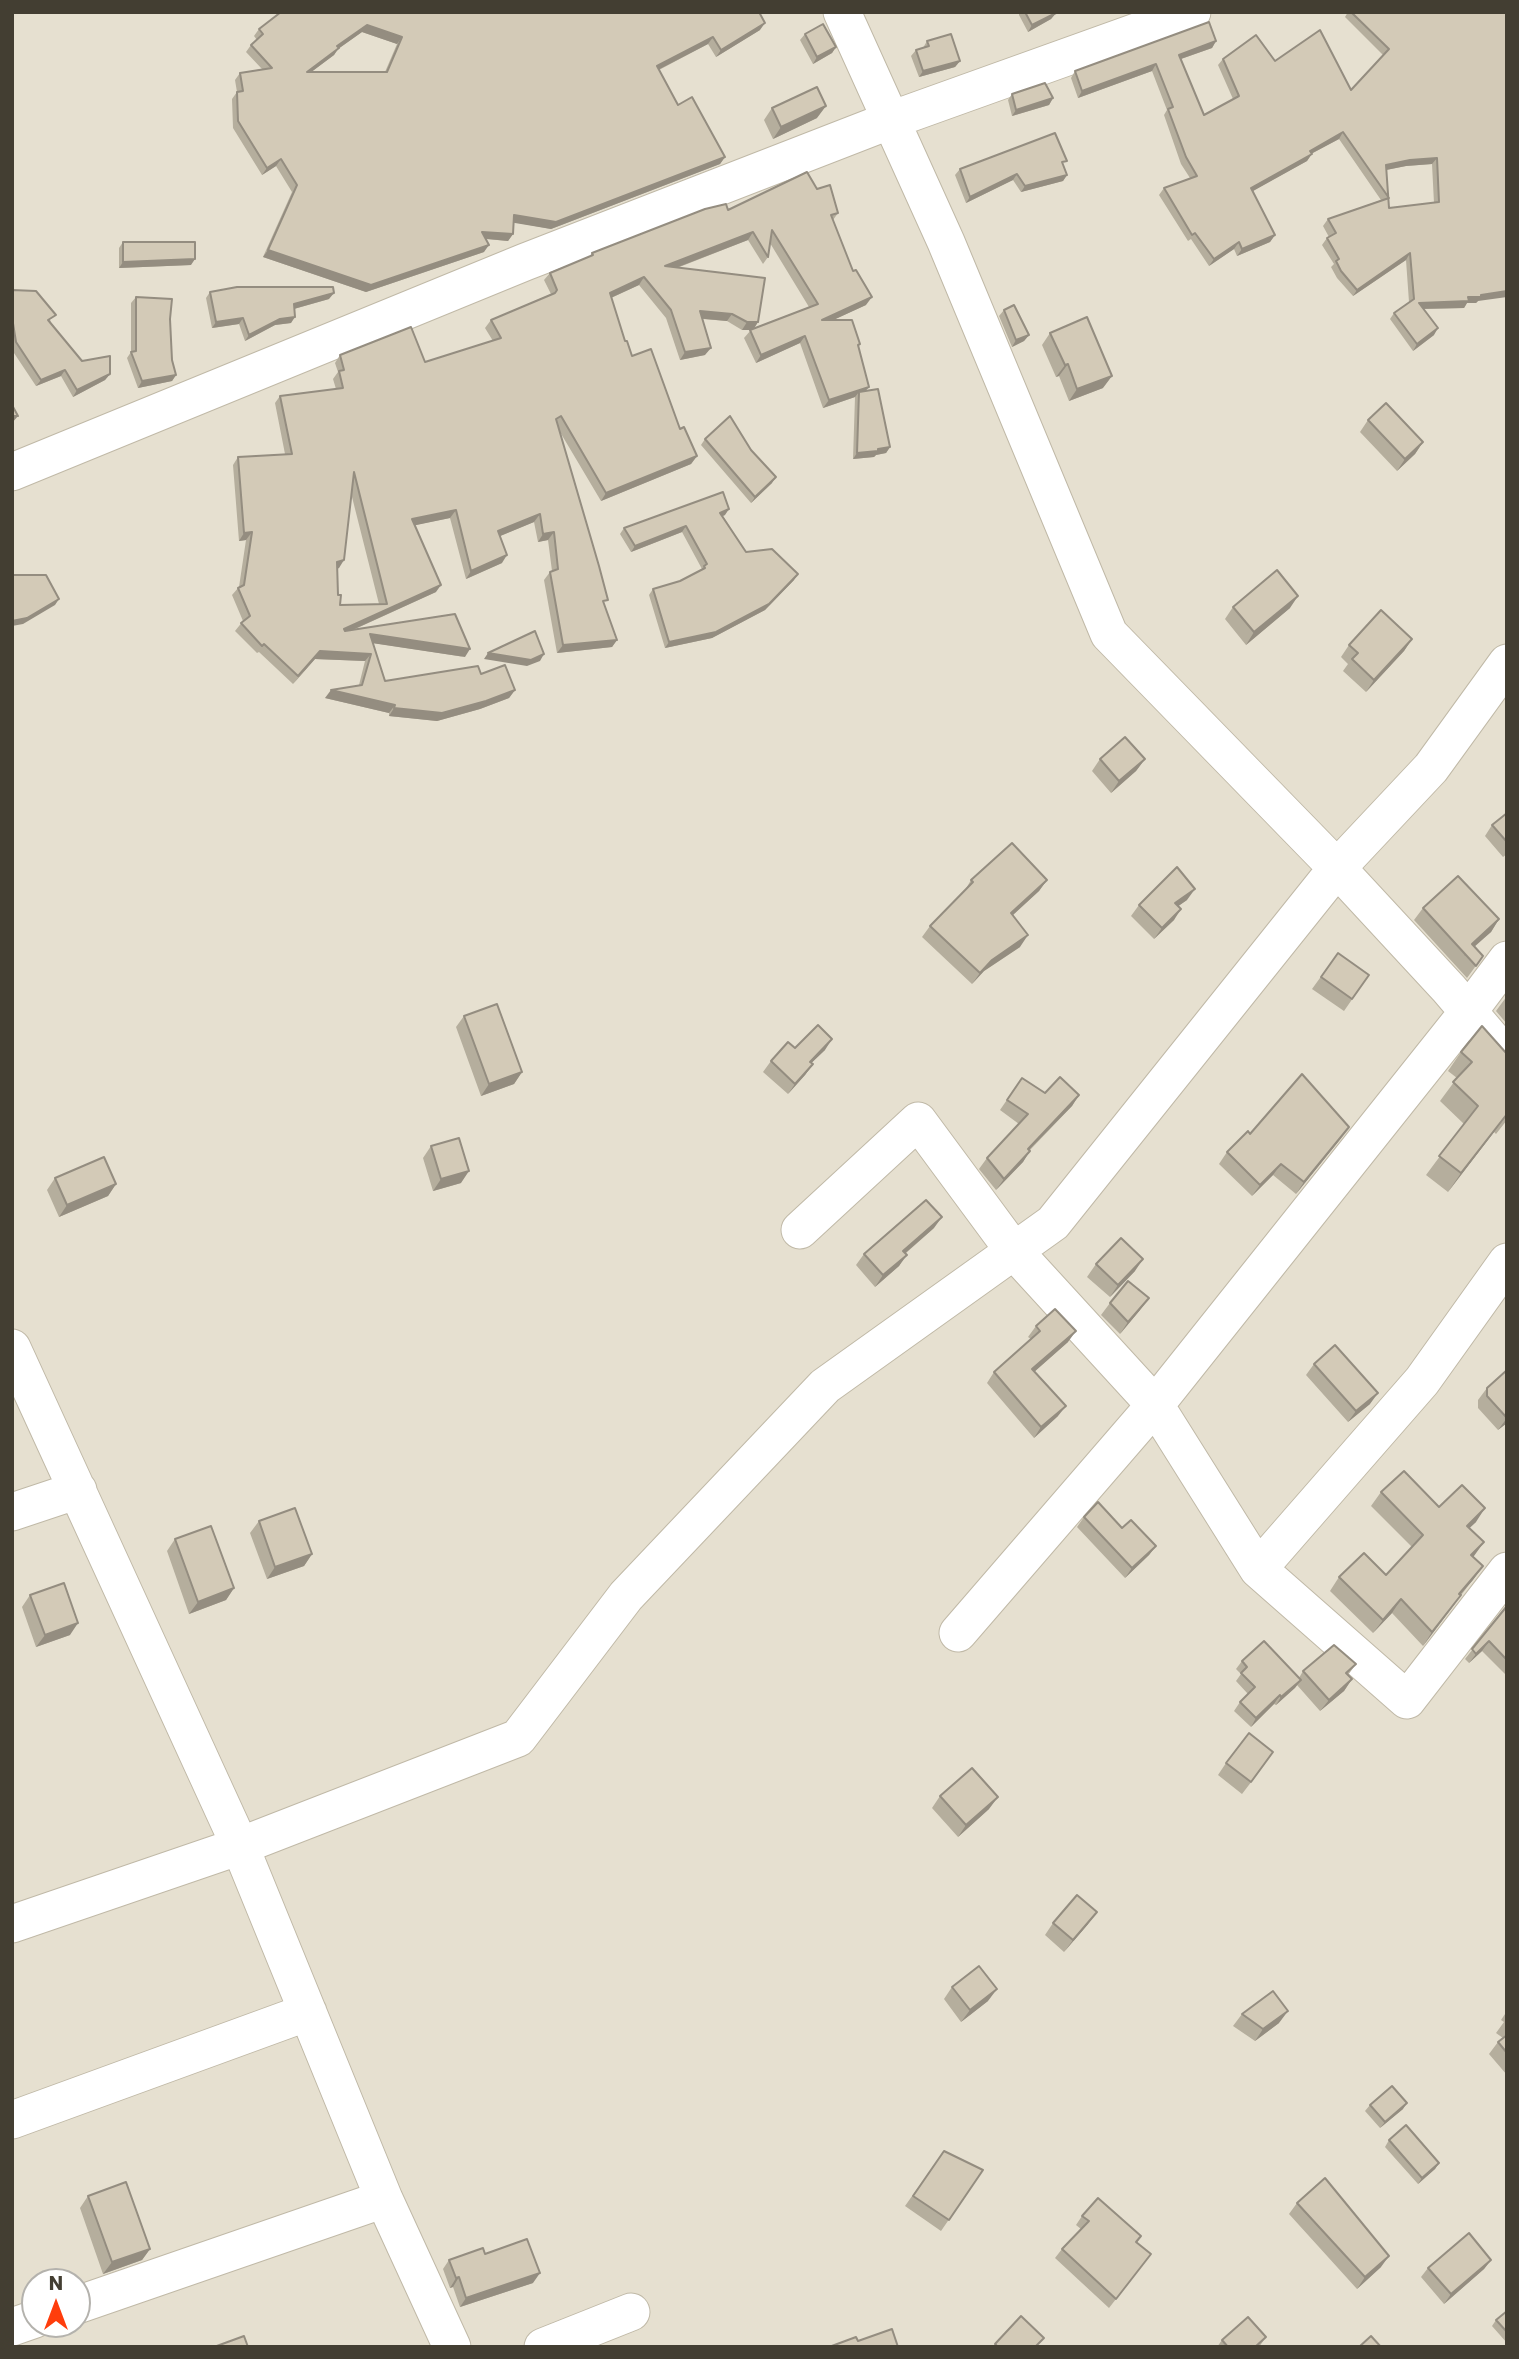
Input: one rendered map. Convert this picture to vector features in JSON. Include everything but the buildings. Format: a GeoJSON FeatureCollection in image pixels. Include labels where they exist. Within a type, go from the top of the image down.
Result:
{"type":"FeatureCollection","features":[{"type":"Feature","properties":{"kind":"street"},"geometry":{"type":"LineString","coordinates":[[842,12],[946,242],[1109,634],[1337,868],[1507,1057]]}},
{"type":"Feature","properties":{"kind":"street"},"geometry":{"type":"LineString","coordinates":[[12,472],[525,262],[891,120],[1192,12]]}},
{"type":"Feature","properties":{"kind":"street"},"geometry":{"type":"LineString","coordinates":[[12,1924],[240,1846],[518,1738],[626,1596],[825,1386],[1053,1223],[1337,868],[1431,768],[1507,663]]}},
{"type":"Feature","properties":{"kind":"street"},"geometry":{"type":"LineString","coordinates":[[958,1633],[1155,1405],[1507,960]]}},
{"type":"Feature","properties":{"kind":"street"},"geometry":{"type":"LineString","coordinates":[[800,1230],[918,1121],[1014,1251],[1155,1405],[1258,1569],[1407,1700],[1507,1571]]}},
{"type":"Feature","properties":{"kind":"street"},"geometry":{"type":"LineString","coordinates":[[1258,1569],[1422,1381],[1507,1262]]}},
{"type":"Feature","properties":{"kind":"street"},"geometry":{"type":"LineString","coordinates":[[12,1348],[240,1846],[384,2199],[452,2347]]}},
{"type":"Feature","properties":{"kind":"street"},"geometry":{"type":"LineString","coordinates":[[12,1512],[78,1490]]}},
{"type":"Feature","properties":{"kind":"street"},"geometry":{"type":"LineString","coordinates":[[12,2120],[307,2012]]}},
{"type":"Feature","properties":{"kind":"street"},"geometry":{"type":"LineString","coordinates":[[91,2300],[384,2199]]}},
{"type":"Feature","properties":{"kind":"street"},"geometry":{"type":"LineString","coordinates":[[544,2347],[631,2312]]}},
{"type":"Feature","properties":{"kind":"shaded area"},"geometry":{"type":"Polygon","coordinates":[[[12,12],[1507,12],[1507,2347],[12,2347],[12,12]]]}}]}
